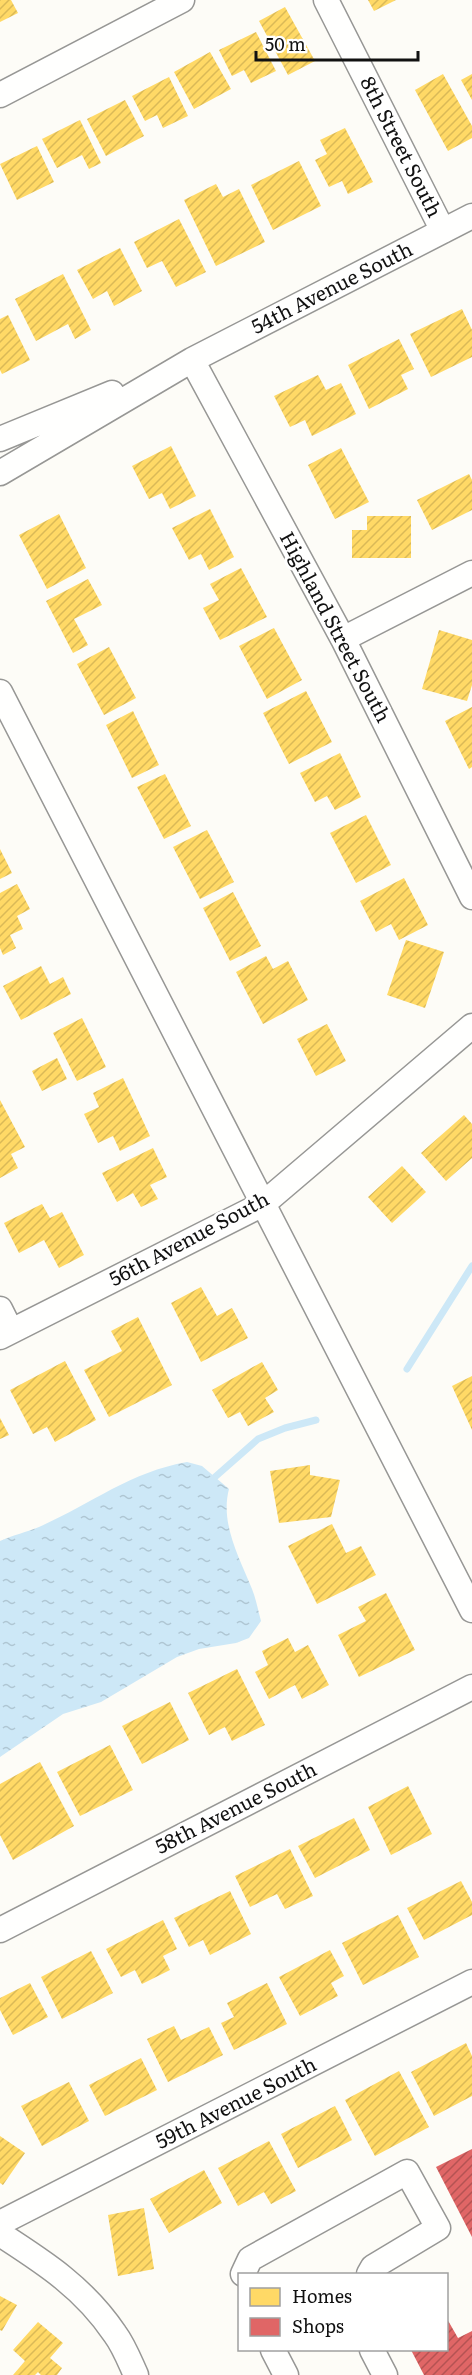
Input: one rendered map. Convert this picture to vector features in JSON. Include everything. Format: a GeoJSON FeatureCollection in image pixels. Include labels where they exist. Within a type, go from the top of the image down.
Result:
{"type":"FeatureCollection","features":[{"type":"Feature","properties":{"kind":"street"},"geometry":{"type":"LineString","coordinates":[[0,95],[182,0]]}},
{"type":"Feature","properties":{"kind":"street","name":"8th Street South"},"geometry":{"type":"LineString","coordinates":[[326,0],[443,231]]}},
{"type":"Feature","properties":{"kind":"street","name":"54th Avenue South"},"geometry":{"type":"LineString","coordinates":[[0,473],[192,360],[472,216]]}},
{"type":"Feature","properties":{"kind":"street","name":"54th Avenue South"},"geometry":{"type":"LineString","coordinates":[[0,439],[192,360]]}},
{"type":"Feature","properties":{"kind":"street","name":"Highland Street South"},"geometry":{"type":"LineString","coordinates":[[192,360],[344,639],[472,897]]}},
{"type":"Feature","properties":{"kind":"street"},"geometry":{"type":"LineString","coordinates":[[344,639],[472,573]]}},
{"type":"Feature","properties":{"kind":"street"},"geometry":{"type":"LineString","coordinates":[[0,692],[472,1610]]}},
{"type":"Feature","properties":{"kind":"street","name":"56th Avenue South"},"geometry":{"type":"LineString","coordinates":[[6,1334],[263,1204],[472,1026]]}},
{"type":"Feature","properties":{"kind":"street"},"geometry":{"type":"LineString","coordinates":[[0,1309],[6,1334]]}},
{"type":"Feature","properties":{"kind":"street","name":"58th Avenue South"},"geometry":{"type":"LineString","coordinates":[[0,1930],[472,1687]]}},
{"type":"Feature","properties":{"kind":"street","name":"59th Avenue South"},"geometry":{"type":"LineString","coordinates":[[0,2223],[472,1982]]}},
{"type":"Feature","properties":{"kind":"street"},"geometry":{"type":"LineString","coordinates":[[243,2273],[250,2259],[408,2172],[438,2228],[373,2267],[370,2273]]}},
{"type":"Feature","properties":{"kind":"street"},"geometry":{"type":"LineString","coordinates":[[0,2234],[54,2269],[85,2297],[116,2334],[136,2375]]}},
{"type":"Feature","properties":{"kind":"street"},"geometry":{"type":"LineString","coordinates":[[274,2351],[286,2375]]}},
{"type":"Feature","properties":{"kind":"street"},"geometry":{"type":"LineString","coordinates":[[373,2351],[385,2375]]}},
{"type":"Feature","properties":{"kind":"water"},"geometry":{"type":"Polygon","coordinates":[[[187,1462],[202,1466],[229,1489],[227,1514],[232,1540],[253,1593],[261,1621],[249,1638],[236,1643],[199,1649],[177,1657],[101,1702],[63,1714],[0,1757],[0,1541],[39,1527],[147,1473],[187,1462]]]}},
{"type":"Feature","properties":{"kind":"building: Homes"},"geometry":{"type":"Polygon","coordinates":[[[0,0],[11,0],[18,13],[0,22],[0,0]]]}},
{"type":"Feature","properties":{"kind":"building: Homes"},"geometry":{"type":"Polygon","coordinates":[[[368,0],[396,0],[374,11],[368,0]]]}},
{"type":"Feature","properties":{"kind":"building: Homes"},"geometry":{"type":"Polygon","coordinates":[[[285,7],[315,61],[288,75],[259,21],[285,7]]]}},
{"type":"Feature","properties":{"kind":"building: Homes"},"geometry":{"type":"Polygon","coordinates":[[[256,32],[276,71],[251,83],[244,70],[232,76],[219,50],[256,32]]]}},
{"type":"Feature","properties":{"kind":"building: Homes"},"geometry":{"type":"Polygon","coordinates":[[[210,52],[231,89],[194,109],[174,72],[210,52]]]}},
{"type":"Feature","properties":{"kind":"building: Homes"},"geometry":{"type":"Polygon","coordinates":[[[443,74],[472,126],[472,138],[448,151],[415,90],[443,74]]]}},
{"type":"Feature","properties":{"kind":"building: Homes"},"geometry":{"type":"Polygon","coordinates":[[[472,74],[472,100],[461,80],[472,74]]]}},
{"type":"Feature","properties":{"kind":"building: Homes"},"geometry":{"type":"Polygon","coordinates":[[[169,77],[188,116],[163,128],[157,115],[145,121],[132,96],[169,77]]]}},
{"type":"Feature","properties":{"kind":"building: Homes"},"geometry":{"type":"Polygon","coordinates":[[[125,100],[144,136],[106,156],[87,119],[125,100]]]}},
{"type":"Feature","properties":{"kind":"building: Homes"},"geometry":{"type":"Polygon","coordinates":[[[80,120],[101,163],[89,169],[82,155],[57,168],[42,139],[80,120]]]}},
{"type":"Feature","properties":{"kind":"building: Homes"},"geometry":{"type":"Polygon","coordinates":[[[345,128],[373,182],[348,194],[342,181],[329,187],[315,160],[327,154],[320,140],[345,128]]]}},
{"type":"Feature","properties":{"kind":"building: Homes"},"geometry":{"type":"Polygon","coordinates":[[[37,146],[54,182],[17,200],[0,164],[37,146]]]}},
{"type":"Feature","properties":{"kind":"building: Homes"},"geometry":{"type":"Polygon","coordinates":[[[299,161],[321,206],[273,230],[251,185],[299,161]]]}},
{"type":"Feature","properties":{"kind":"building: Homes"},"geometry":{"type":"Polygon","coordinates":[[[216,184],[223,197],[239,189],[265,242],[216,266],[184,200],[216,184]]]}},
{"type":"Feature","properties":{"kind":"building: Homes"},"geometry":{"type":"Polygon","coordinates":[[[179,219],[206,272],[176,287],[162,261],[147,268],[134,242],[179,219]]]}},
{"type":"Feature","properties":{"kind":"building: Homes"},"geometry":{"type":"Polygon","coordinates":[[[120,248],[142,291],[114,306],[107,291],[93,299],[77,270],[120,248]]]}},
{"type":"Feature","properties":{"kind":"building: Homes"},"geometry":{"type":"Polygon","coordinates":[[[63,274],[91,330],[75,339],[68,324],[36,341],[15,299],[63,274]]]}},
{"type":"Feature","properties":{"kind":"building: Homes"},"geometry":{"type":"Polygon","coordinates":[[[462,309],[472,330],[472,357],[431,377],[410,334],[462,309]]]}},
{"type":"Feature","properties":{"kind":"building: Homes"},"geometry":{"type":"Polygon","coordinates":[[[8,315],[30,360],[2,374],[0,370],[0,319],[8,315]]]}},
{"type":"Feature","properties":{"kind":"building: Homes"},"geometry":{"type":"Polygon","coordinates":[[[399,339],[414,369],[401,375],[408,389],[369,409],[348,365],[399,339]]]}},
{"type":"Feature","properties":{"kind":"building: Homes"},"geometry":{"type":"Polygon","coordinates":[[[318,375],[326,390],[341,383],[356,414],[312,436],[305,420],[290,427],[274,396],[318,375]]]}},
{"type":"Feature","properties":{"kind":"building: Homes"},"geometry":{"type":"Polygon","coordinates":[[[171,446],[196,496],[170,509],[162,493],[149,499],[132,466],[171,446]]]}},
{"type":"Feature","properties":{"kind":"building: Homes"},"geometry":{"type":"Polygon","coordinates":[[[341,448],[369,502],[335,519],[308,465],[341,448]]]}},
{"type":"Feature","properties":{"kind":"building: Homes"},"geometry":{"type":"Polygon","coordinates":[[[469,474],[472,480],[472,510],[432,530],[417,500],[469,474]]]}},
{"type":"Feature","properties":{"kind":"building: Homes"},"geometry":{"type":"Polygon","coordinates":[[[210,509],[234,557],[209,570],[201,554],[189,560],[172,528],[210,509]]]}},
{"type":"Feature","properties":{"kind":"building: Homes"},"geometry":{"type":"Polygon","coordinates":[[[59,514],[86,568],[47,589],[19,535],[59,514]]]}},
{"type":"Feature","properties":{"kind":"building: Homes"},"geometry":{"type":"Polygon","coordinates":[[[367,516],[411,516],[411,558],[352,558],[352,530],[367,530],[367,516]]]}},
{"type":"Feature","properties":{"kind":"building: Homes"},"geometry":{"type":"Polygon","coordinates":[[[241,568],[267,617],[220,640],[203,608],[219,600],[210,584],[241,568]]]}},
{"type":"Feature","properties":{"kind":"building: Homes"},"geometry":{"type":"Polygon","coordinates":[[[88,579],[102,605],[74,619],[88,645],[73,653],[46,601],[88,579]]]}},
{"type":"Feature","properties":{"kind":"building: Homes"},"geometry":{"type":"Polygon","coordinates":[[[274,628],[302,680],[267,699],[239,646],[274,628]]]}},
{"type":"Feature","properties":{"kind":"building: Homes"},"geometry":{"type":"Polygon","coordinates":[[[439,630],[472,640],[472,685],[467,701],[422,689],[439,630]]]}},
{"type":"Feature","properties":{"kind":"building: Homes"},"geometry":{"type":"Polygon","coordinates":[[[109,647],[136,698],[104,715],[77,664],[109,647]]]}},
{"type":"Feature","properties":{"kind":"building: Homes"},"geometry":{"type":"Polygon","coordinates":[[[306,691],[332,742],[289,764],[263,713],[306,691]]]}},
{"type":"Feature","properties":{"kind":"building: Homes"},"geometry":{"type":"Polygon","coordinates":[[[472,707],[472,767],[469,769],[445,721],[472,707]]]}},
{"type":"Feature","properties":{"kind":"building: Homes"},"geometry":{"type":"Polygon","coordinates":[[[133,711],[159,765],[132,778],[106,725],[133,711]]]}},
{"type":"Feature","properties":{"kind":"building: Homes"},"geometry":{"type":"Polygon","coordinates":[[[340,753],[361,797],[335,810],[327,796],[315,802],[300,773],[340,753]]]}},
{"type":"Feature","properties":{"kind":"building: Homes"},"geometry":{"type":"Polygon","coordinates":[[[165,774],[191,826],[164,839],[137,787],[165,774]]]}},
{"type":"Feature","properties":{"kind":"building: Homes"},"geometry":{"type":"Polygon","coordinates":[[[366,815],[391,865],[356,883],[330,833],[366,815]]]}},
{"type":"Feature","properties":{"kind":"building: Homes"},"geometry":{"type":"Polygon","coordinates":[[[207,830],[234,882],[200,899],[173,847],[207,830]]]}},
{"type":"Feature","properties":{"kind":"building: Homes"},"geometry":{"type":"Polygon","coordinates":[[[0,849],[12,873],[0,879],[0,849]]]}},
{"type":"Feature","properties":{"kind":"building: Homes"},"geometry":{"type":"Polygon","coordinates":[[[404,878],[428,925],[399,940],[391,924],[376,932],[360,901],[404,878]]]}},
{"type":"Feature","properties":{"kind":"building: Homes"},"geometry":{"type":"Polygon","coordinates":[[[17,884],[30,909],[17,916],[23,929],[10,935],[16,948],[3,955],[0,948],[0,893],[17,884]]]}},
{"type":"Feature","properties":{"kind":"building: Homes"},"geometry":{"type":"Polygon","coordinates":[[[233,892],[261,946],[230,961],[203,908],[233,892]]]}},
{"type":"Feature","properties":{"kind":"building: Homes"},"geometry":{"type":"Polygon","coordinates":[[[406,940],[444,952],[425,1008],[387,995],[406,940]]]}},
{"type":"Feature","properties":{"kind":"building: Homes"},"geometry":{"type":"Polygon","coordinates":[[[266,956],[273,969],[288,961],[308,1000],[263,1024],[236,972],[266,956]]]}},
{"type":"Feature","properties":{"kind":"building: Homes"},"geometry":{"type":"Polygon","coordinates":[[[41,966],[50,984],[63,977],[71,994],[21,1020],[3,986],[41,966]]]}},
{"type":"Feature","properties":{"kind":"building: Homes"},"geometry":{"type":"Polygon","coordinates":[[[82,1018],[106,1067],[77,1081],[53,1033],[82,1018]]]}},
{"type":"Feature","properties":{"kind":"building: Homes"},"geometry":{"type":"Polygon","coordinates":[[[327,1024],[346,1061],[316,1076],[297,1039],[327,1024]]]}},
{"type":"Feature","properties":{"kind":"building: Homes"},"geometry":{"type":"Polygon","coordinates":[[[57,1058],[67,1079],[42,1091],[32,1071],[57,1058]]]}},
{"type":"Feature","properties":{"kind":"building: Homes"},"geometry":{"type":"Polygon","coordinates":[[[123,1078],[150,1136],[120,1151],[113,1136],[98,1143],[84,1114],[99,1107],[93,1093],[123,1078]]]}},
{"type":"Feature","properties":{"kind":"building: Homes"},"geometry":{"type":"Polygon","coordinates":[[[0,1100],[25,1147],[11,1154],[18,1168],[0,1178],[0,1100]]]}},
{"type":"Feature","properties":{"kind":"building: Homes"},"geometry":{"type":"Polygon","coordinates":[[[464,1115],[472,1124],[472,1158],[446,1181],[421,1153],[464,1115]]]}},
{"type":"Feature","properties":{"kind":"building: Homes"},"geometry":{"type":"Polygon","coordinates":[[[153,1148],[167,1177],[150,1185],[158,1199],[141,1207],[133,1193],[117,1202],[102,1173],[153,1148]]]}},
{"type":"Feature","properties":{"kind":"building: Homes"},"geometry":{"type":"Polygon","coordinates":[[[402,1166],[426,1192],[392,1223],[368,1197],[402,1166]]]}},
{"type":"Feature","properties":{"kind":"building: Homes"},"geometry":{"type":"Polygon","coordinates":[[[42,1204],[50,1218],[62,1212],[84,1255],[59,1268],[44,1240],[19,1253],[4,1223],[42,1204]]]}},
{"type":"Feature","properties":{"kind":"building: Homes"},"geometry":{"type":"Polygon","coordinates":[[[201,1287],[217,1316],[232,1308],[248,1338],[201,1362],[171,1303],[201,1287]]]}},
{"type":"Feature","properties":{"kind":"building: Homes"},"geometry":{"type":"Polygon","coordinates":[[[138,1317],[172,1385],[109,1417],[84,1370],[122,1351],[111,1331],[138,1317]]]}},
{"type":"Feature","properties":{"kind":"building: Homes"},"geometry":{"type":"Polygon","coordinates":[[[65,1361],[96,1420],[55,1442],[47,1427],[33,1434],[10,1390],[65,1361]]]}},
{"type":"Feature","properties":{"kind":"building: Homes"},"geometry":{"type":"Polygon","coordinates":[[[262,1362],[278,1390],[265,1398],[274,1412],[248,1426],[240,1412],[228,1418],[212,1390],[262,1362]]]}},
{"type":"Feature","properties":{"kind":"building: Homes"},"geometry":{"type":"Polygon","coordinates":[[[472,1376],[472,1430],[452,1386],[472,1376]]]}},
{"type":"Feature","properties":{"kind":"building: Homes"},"geometry":{"type":"Polygon","coordinates":[[[0,1418],[9,1435],[0,1439],[0,1418]]]}},
{"type":"Feature","properties":{"kind":"building: Homes"},"geometry":{"type":"Polygon","coordinates":[[[310,1465],[310,1475],[340,1480],[331,1517],[279,1523],[270,1471],[310,1465]]]}},
{"type":"Feature","properties":{"kind":"building: Homes"},"geometry":{"type":"Polygon","coordinates":[[[332,1524],[346,1553],[361,1546],[376,1575],[317,1604],[288,1546],[332,1524]]]}},
{"type":"Feature","properties":{"kind":"building: Homes"},"geometry":{"type":"Polygon","coordinates":[[[386,1593],[415,1650],[359,1677],[338,1635],[366,1621],[358,1607],[386,1593]]]}},
{"type":"Feature","properties":{"kind":"building: Homes"},"geometry":{"type":"Polygon","coordinates":[[[288,1638],[295,1652],[308,1645],[329,1685],[302,1699],[295,1685],[269,1699],[255,1672],[268,1665],[262,1651],[288,1638]]]}},
{"type":"Feature","properties":{"kind":"building: Homes"},"geometry":{"type":"Polygon","coordinates":[[[237,1669],[265,1725],[232,1741],[225,1727],[209,1735],[188,1693],[237,1669]]]}},
{"type":"Feature","properties":{"kind":"building: Homes"},"geometry":{"type":"Polygon","coordinates":[[[170,1702],[189,1740],[142,1764],[122,1726],[170,1702]]]}},
{"type":"Feature","properties":{"kind":"building: Homes"},"geometry":{"type":"Polygon","coordinates":[[[110,1745],[133,1790],[80,1816],[57,1772],[110,1745]]]}},
{"type":"Feature","properties":{"kind":"building: Homes"},"geometry":{"type":"Polygon","coordinates":[[[40,1762],[74,1826],[13,1860],[0,1835],[0,1784],[40,1762]]]}},
{"type":"Feature","properties":{"kind":"building: Homes"},"geometry":{"type":"Polygon","coordinates":[[[408,1786],[432,1834],[391,1855],[368,1807],[408,1786]]]}},
{"type":"Feature","properties":{"kind":"building: Homes"},"geometry":{"type":"Polygon","coordinates":[[[354,1818],[370,1850],[315,1878],[298,1846],[354,1818]]]}},
{"type":"Feature","properties":{"kind":"building: Homes"},"geometry":{"type":"Polygon","coordinates":[[[290,1849],[313,1896],[285,1909],[277,1894],[250,1907],[235,1876],[290,1849]]]}},
{"type":"Feature","properties":{"kind":"building: Homes"},"geometry":{"type":"Polygon","coordinates":[[[461,1881],[472,1902],[472,1915],[424,1940],[407,1908],[461,1881]]]}},
{"type":"Feature","properties":{"kind":"building: Homes"},"geometry":{"type":"Polygon","coordinates":[[[230,1891],[251,1934],[210,1955],[203,1940],[189,1947],[174,1918],[230,1891]]]}},
{"type":"Feature","properties":{"kind":"building: Homes"},"geometry":{"type":"Polygon","coordinates":[[[398,1915],[419,1957],[363,1985],[342,1943],[398,1915]]]}},
{"type":"Feature","properties":{"kind":"building: Homes"},"geometry":{"type":"Polygon","coordinates":[[[163,1920],[177,1949],[163,1956],[170,1970],[142,1984],[135,1970],[121,1977],[106,1949],[163,1920]]]}},
{"type":"Feature","properties":{"kind":"building: Homes"},"geometry":{"type":"Polygon","coordinates":[[[330,1950],[344,1976],[331,1983],[338,1996],[300,2016],[279,1977],[330,1950]]]}},
{"type":"Feature","properties":{"kind":"building: Homes"},"geometry":{"type":"Polygon","coordinates":[[[91,1951],[113,1993],[62,2019],[41,1977],[91,1951]]]}},
{"type":"Feature","properties":{"kind":"building: Homes"},"geometry":{"type":"Polygon","coordinates":[[[30,1983],[48,2017],[13,2035],[0,2010],[0,1998],[30,1983]]]}},
{"type":"Feature","properties":{"kind":"building: Homes"},"geometry":{"type":"Polygon","coordinates":[[[267,1983],[287,2024],[234,2050],[221,2023],[234,2017],[227,2003],[267,1983]]]}},
{"type":"Feature","properties":{"kind":"building: Homes"},"geometry":{"type":"Polygon","coordinates":[[[174,2026],[181,2040],[209,2027],[223,2055],[168,2082],[147,2039],[174,2026]]]}},
{"type":"Feature","properties":{"kind":"building: Homes"},"geometry":{"type":"Polygon","coordinates":[[[466,2043],[472,2056],[472,2096],[434,2116],[411,2072],[466,2043]]]}},
{"type":"Feature","properties":{"kind":"building: Homes"},"geometry":{"type":"Polygon","coordinates":[[[141,2058],[157,2090],[105,2116],[89,2085],[141,2058]]]}},
{"type":"Feature","properties":{"kind":"building: Homes"},"geometry":{"type":"Polygon","coordinates":[[[399,2071],[429,2127],[375,2156],[345,2100],[399,2071]]]}},
{"type":"Feature","properties":{"kind":"building: Homes"},"geometry":{"type":"Polygon","coordinates":[[[69,2082],[89,2121],[42,2146],[21,2106],[69,2082]]]}},
{"type":"Feature","properties":{"kind":"building: Homes"},"geometry":{"type":"Polygon","coordinates":[[[335,2106],[352,2140],[298,2168],[281,2134],[335,2106]]]}},
{"type":"Feature","properties":{"kind":"building: Homes"},"geometry":{"type":"Polygon","coordinates":[[[0,2136],[25,2153],[3,2185],[0,2183],[0,2136]]]}},
{"type":"Feature","properties":{"kind":"building: Homes"},"geometry":{"type":"Polygon","coordinates":[[[269,2141],[296,2191],[271,2204],[264,2192],[238,2206],[218,2168],[269,2141]]]}},
{"type":"Feature","properties":{"kind":"building: Homes"},"geometry":{"type":"Polygon","coordinates":[[[204,2170],[222,2203],[169,2233],[150,2199],[204,2170]]]}},
{"type":"Feature","properties":{"kind":"building: Homes"},"geometry":{"type":"Polygon","coordinates":[[[144,2208],[154,2269],[118,2276],[108,2215],[144,2208]]]}},
{"type":"Feature","properties":{"kind":"building: Homes"},"geometry":{"type":"Polygon","coordinates":[[[0,2296],[17,2305],[2,2331],[0,2330],[0,2296]]]}},
{"type":"Feature","properties":{"kind":"building: Homes"},"geometry":{"type":"Polygon","coordinates":[[[38,2322],[63,2343],[50,2358],[62,2368],[57,2375],[41,2375],[38,2372],[35,2375],[13,2375],[25,2361],[13,2350],[38,2322]]]}},
{"type":"Feature","properties":{"kind":"building: Shops"},"geometry":{"type":"Polygon","coordinates":[[[472,2149],[472,2237],[436,2167],[472,2149]]]}},
{"type":"Feature","properties":{"kind":"building: Shops"},"geometry":{"type":"Polygon","coordinates":[[[448,2320],[458,2338],[472,2331],[472,2375],[424,2375],[412,2351],[448,2351],[448,2320]]]}},
{"type":"Feature","properties":{"kind":"waterway"},"geometry":{"type":"LineString","coordinates":[[407,1369],[472,1266]]}},
{"type":"Feature","properties":{"kind":"waterway"},"geometry":{"type":"LineString","coordinates":[[215,1477],[258,1439],[285,1428],[316,1420]]}}]}
